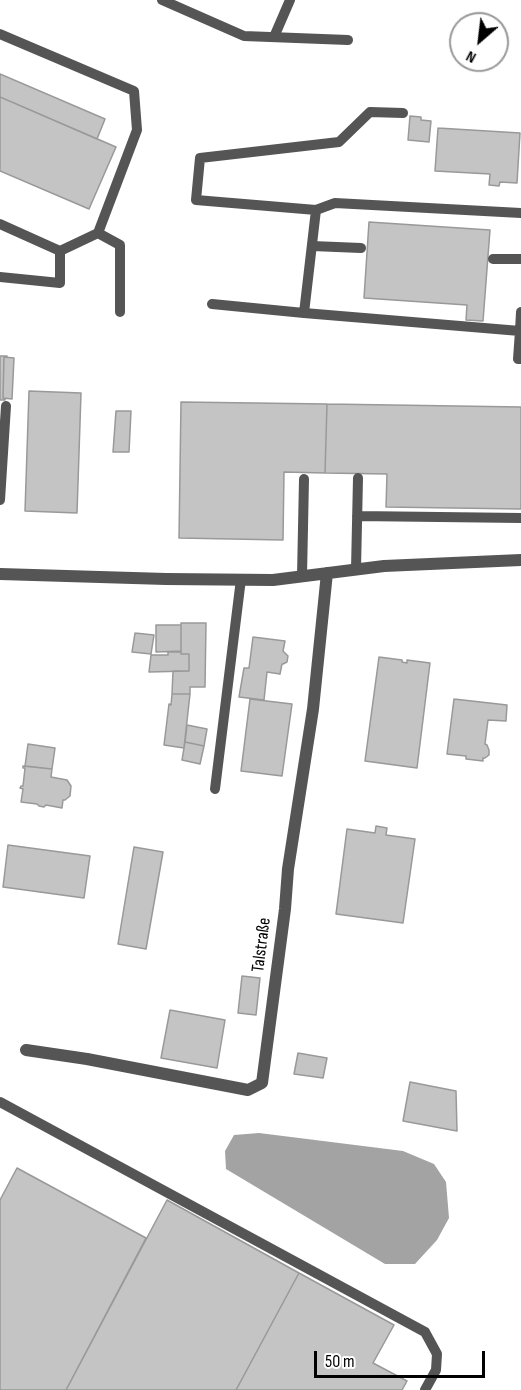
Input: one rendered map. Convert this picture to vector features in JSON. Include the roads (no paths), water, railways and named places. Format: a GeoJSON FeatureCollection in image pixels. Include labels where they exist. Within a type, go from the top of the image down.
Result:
{"type":"FeatureCollection","features":[{"type":"Feature","properties":{"kind":"street"},"geometry":{"type":"LineString","coordinates":[[0,574],[273,580],[384,566],[521,560]]}},
{"type":"Feature","properties":{"kind":"street","name":"Talstraße"},"geometry":{"type":"LineString","coordinates":[[26,1050],[87,1059],[248,1090],[262,1083],[285,909],[288,869],[313,709],[327,573]]}},
{"type":"Feature","properties":{"kind":"lane"},"geometry":{"type":"LineString","coordinates":[[162,0],[244,36],[348,40]]}},
{"type":"Feature","properties":{"kind":"lane"},"geometry":{"type":"LineString","coordinates":[[274,37],[290,0]]}},
{"type":"Feature","properties":{"kind":"lane"},"geometry":{"type":"LineString","coordinates":[[0,34],[134,91],[137,130],[98,233],[60,251],[0,224]]}},
{"type":"Feature","properties":{"kind":"lane"},"geometry":{"type":"LineString","coordinates":[[403,113],[370,112],[339,141],[200,158],[196,201],[316,210],[335,203],[521,213]]}},
{"type":"Feature","properties":{"kind":"lane"},"geometry":{"type":"LineString","coordinates":[[304,313],[316,210]]}},
{"type":"Feature","properties":{"kind":"lane"},"geometry":{"type":"LineString","coordinates":[[98,233],[120,245],[120,312]]}},
{"type":"Feature","properties":{"kind":"lane"},"geometry":{"type":"LineString","coordinates":[[312,246],[361,248]]}},
{"type":"Feature","properties":{"kind":"lane"},"geometry":{"type":"LineString","coordinates":[[0,277],[60,284],[60,251]]}},
{"type":"Feature","properties":{"kind":"lane"},"geometry":{"type":"LineString","coordinates":[[493,259],[521,259]]}},
{"type":"Feature","properties":{"kind":"lane"},"geometry":{"type":"LineString","coordinates":[[212,304],[520,332]]}},
{"type":"Feature","properties":{"kind":"lane"},"geometry":{"type":"LineString","coordinates":[[521,312],[518,359],[521,359]]}},
{"type":"Feature","properties":{"kind":"lane"},"geometry":{"type":"LineString","coordinates":[[0,500],[2,427],[6,406]]}},
{"type":"Feature","properties":{"kind":"lane"},"geometry":{"type":"LineString","coordinates":[[356,569],[358,478]]}},
{"type":"Feature","properties":{"kind":"lane"},"geometry":{"type":"LineString","coordinates":[[302,576],[304,479]]}},
{"type":"Feature","properties":{"kind":"lane"},"geometry":{"type":"LineString","coordinates":[[357,516],[521,518]]}},
{"type":"Feature","properties":{"kind":"lane"},"geometry":{"type":"LineString","coordinates":[[215,789],[241,579]]}},
{"type":"Feature","properties":{"kind":"lane"},"geometry":{"type":"LineString","coordinates":[[0,1102],[425,1332],[437,1354],[436,1370],[425,1390]]}}]}
